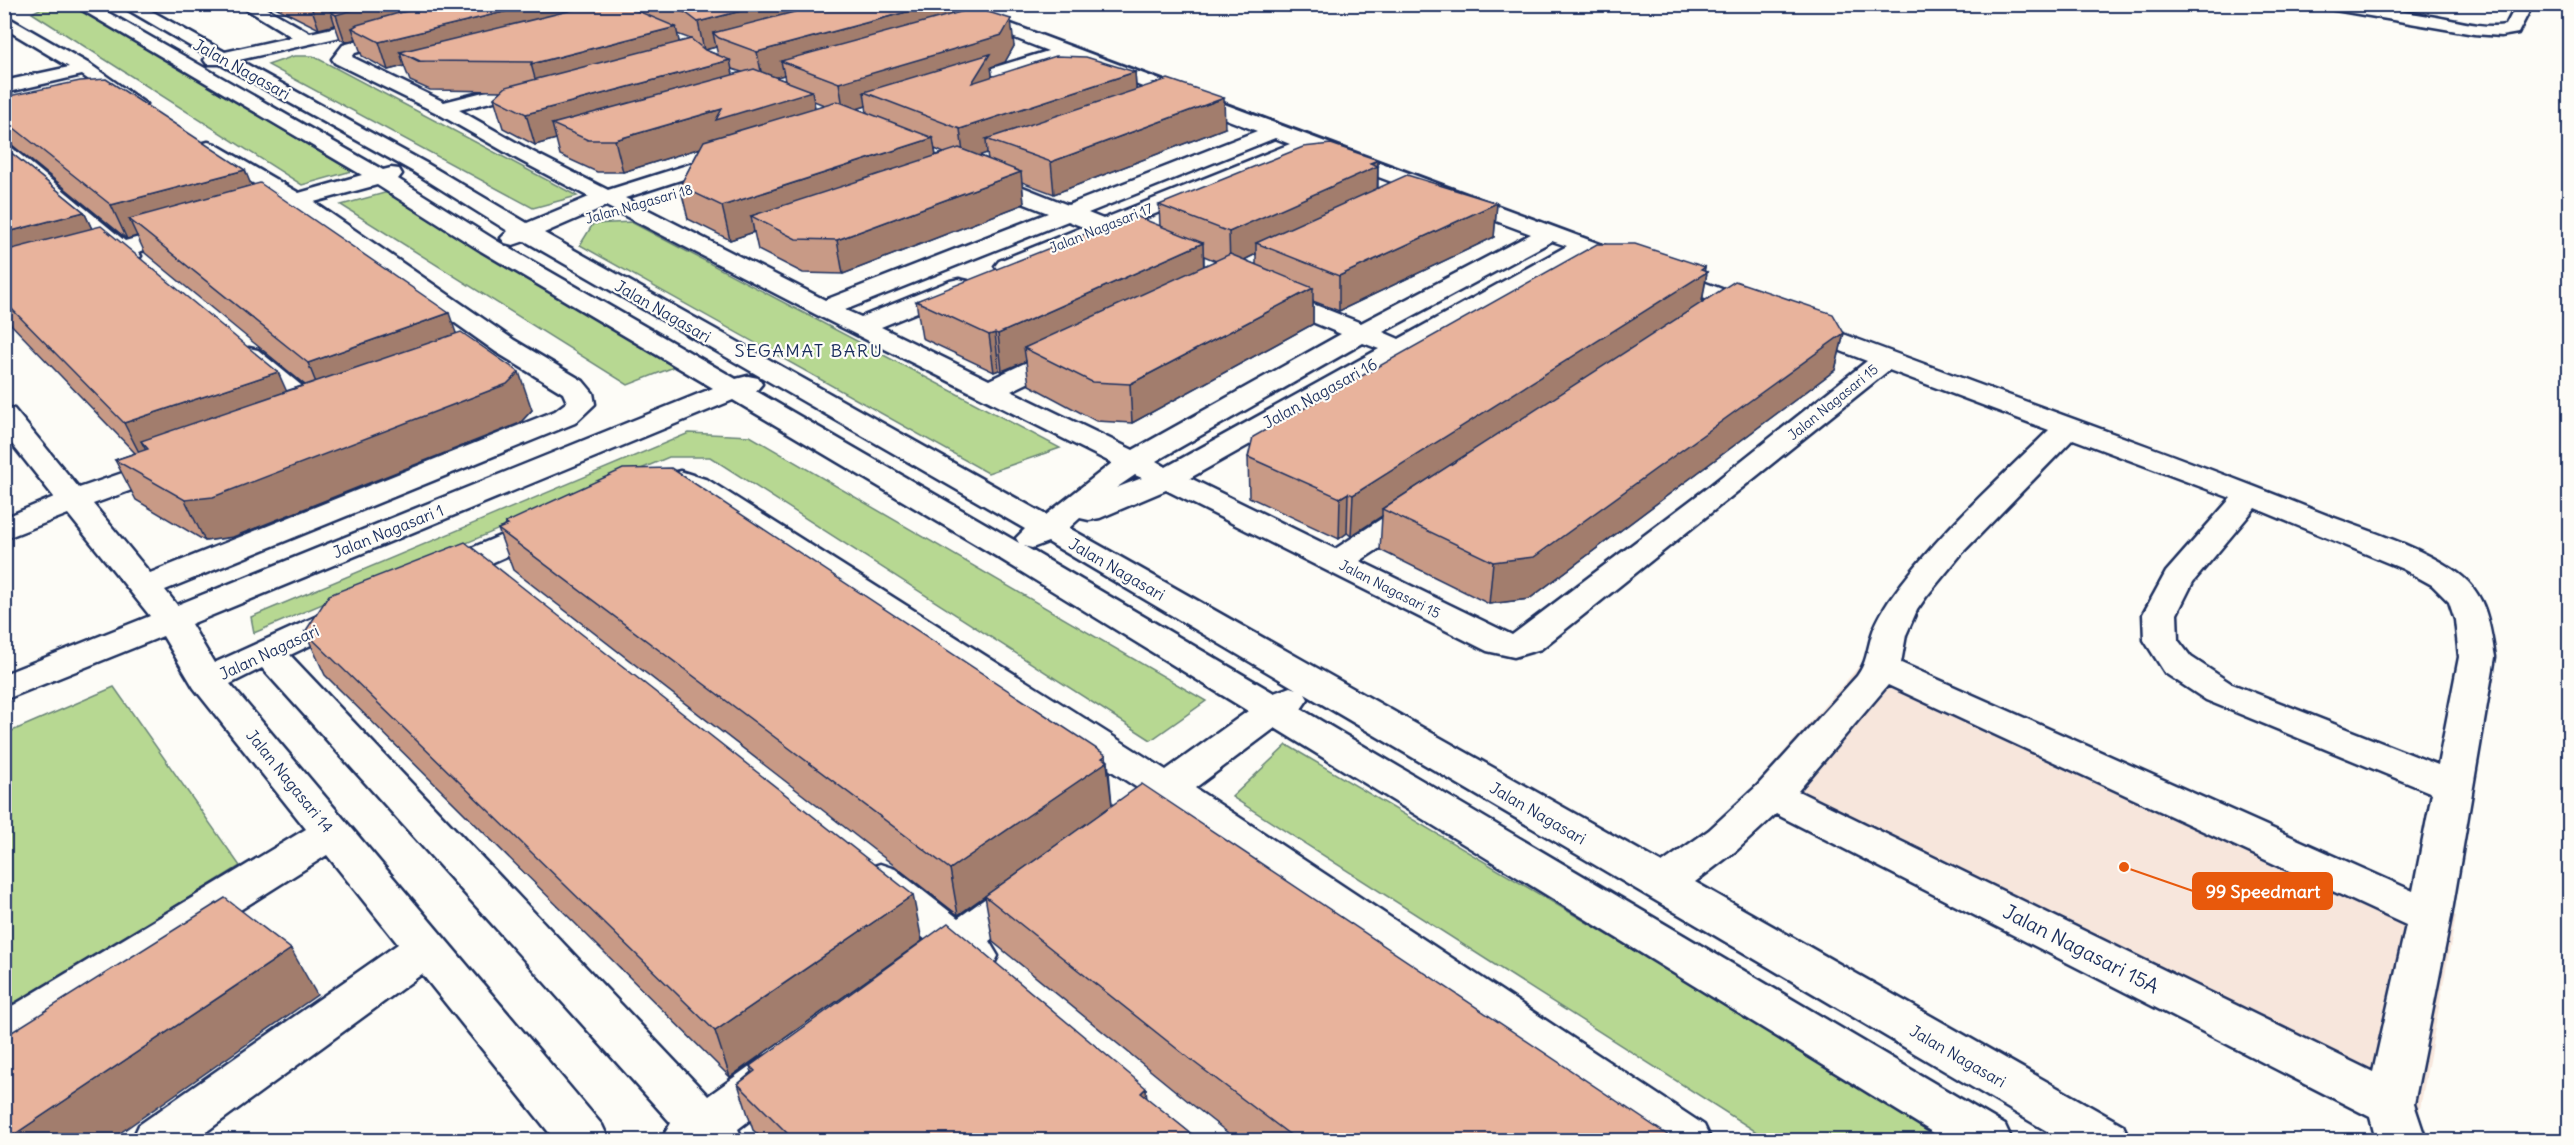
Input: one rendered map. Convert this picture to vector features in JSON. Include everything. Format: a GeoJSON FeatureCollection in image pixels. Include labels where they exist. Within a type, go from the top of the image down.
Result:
{"type":"FeatureCollection","features":[{"type":"Feature","properties":{"kind":"street","name":"Jalan Nagasari"},"geometry":{"type":"LineString","coordinates":[[80,4],[380,177],[489,246],[733,391],[1010,551],[1987,1140]]}},
{"type":"Feature","properties":{"kind":"street"},"geometry":{"type":"LineString","coordinates":[[246,4],[308,39]]}},
{"type":"Feature","properties":{"kind":"street"},"geometry":{"type":"LineString","coordinates":[[389,4],[414,15]]}},
{"type":"Feature","properties":{"kind":"street","name":"Jalan Nagasari 15"},"geometry":{"type":"LineString","coordinates":[[942,4],[980,27],[1065,51],[1424,188],[1586,245],[1886,359]]}},
{"type":"Feature","properties":{"kind":"street"},"geometry":{"type":"LineString","coordinates":[[2329,4],[2474,29],[2500,31],[2512,29],[2525,4]]}},
{"type":"Feature","properties":{"kind":"street","name":"Jalan Nagasari"},"geometry":{"type":"LineString","coordinates":[[131,5],[419,166],[527,233],[772,374],[1048,528],[2104,1140]]}},
{"type":"Feature","properties":{"kind":"street"},"geometry":{"type":"LineString","coordinates":[[97,13],[131,5]]}},
{"type":"Feature","properties":{"kind":"street"},"geometry":{"type":"LineString","coordinates":[[188,66],[414,15],[466,12]]}},
{"type":"Feature","properties":{"kind":"street","name":"Jalan Nagasari 15"},"geometry":{"type":"LineString","coordinates":[[466,12],[349,49],[341,59],[442,108],[526,156],[619,203],[730,250],[824,309],[1499,643],[1514,646],[1529,641],[1886,359]]}},
{"type":"Feature","properties":{"kind":"street"},"geometry":{"type":"LineString","coordinates":[[4,20],[85,69],[112,98],[153,114]]}},
{"type":"Feature","properties":{"kind":"street"},"geometry":{"type":"LineString","coordinates":[[931,93],[1065,51]]}},
{"type":"Feature","properties":{"kind":"street"},"geometry":{"type":"LineString","coordinates":[[947,107],[1092,61]]}},
{"type":"Feature","properties":{"kind":"street"},"geometry":{"type":"LineString","coordinates":[[4,87],[85,69]]}},
{"type":"Feature","properties":{"kind":"street"},"geometry":{"type":"LineString","coordinates":[[381,80],[404,74]]}},
{"type":"Feature","properties":{"kind":"street"},"geometry":{"type":"LineString","coordinates":[[442,108],[558,79]]}},
{"type":"Feature","properties":{"kind":"street"},"geometry":{"type":"LineString","coordinates":[[1150,106],[1182,95]]}},
{"type":"Feature","properties":{"kind":"street"},"geometry":{"type":"LineString","coordinates":[[510,109],[555,97]]}},
{"type":"Feature","properties":{"kind":"street"},"geometry":{"type":"LineString","coordinates":[[465,121],[488,115]]}},
{"type":"Feature","properties":{"kind":"street"},"geometry":{"type":"LineString","coordinates":[[824,309],[1276,131]]}},
{"type":"Feature","properties":{"kind":"street"},"geometry":{"type":"LineString","coordinates":[[144,587],[565,417],[581,404],[579,393],[573,387],[506,346],[296,200],[194,139]]}},
{"type":"Feature","properties":{"kind":"street","name":"Jalan Nagasari 17"},"geometry":{"type":"LineString","coordinates":[[860,327],[1308,144]]}},
{"type":"Feature","properties":{"kind":"street"},"geometry":{"type":"LineString","coordinates":[[526,156],[548,150]]}},
{"type":"Feature","properties":{"kind":"street"},"geometry":{"type":"LineString","coordinates":[[619,203],[752,150]]}},
{"type":"Feature","properties":{"kind":"street"},"geometry":{"type":"LineString","coordinates":[[4,151],[148,272]]}},
{"type":"Feature","properties":{"kind":"street"},"geometry":{"type":"LineString","coordinates":[[996,160],[963,171],[1166,252]]}},
{"type":"Feature","properties":{"kind":"street"},"geometry":{"type":"LineString","coordinates":[[263,210],[419,166]]}},
{"type":"Feature","properties":{"kind":"street","name":"Jalan Nagasari 18"},"geometry":{"type":"LineString","coordinates":[[489,246],[619,203],[744,172]]}},
{"type":"Feature","properties":{"kind":"street"},"geometry":{"type":"LineString","coordinates":[[1391,203],[1424,188]]}},
{"type":"Feature","properties":{"kind":"street"},"geometry":{"type":"LineString","coordinates":[[4,283],[208,225]]}},
{"type":"Feature","properties":{"kind":"street"},"geometry":{"type":"LineString","coordinates":[[1010,551],[1048,528],[1134,461],[1361,333],[1550,233]]}},
{"type":"Feature","properties":{"kind":"street","name":"Jalan Nagasari 16"},"geometry":{"type":"LineString","coordinates":[[1048,528],[1168,478],[1586,245]]}},
{"type":"Feature","properties":{"kind":"street"},"geometry":{"type":"LineString","coordinates":[[1248,286],[1399,348]]}},
{"type":"Feature","properties":{"kind":"street"},"geometry":{"type":"LineString","coordinates":[[1703,321],[1732,301]]}},
{"type":"Feature","properties":{"kind":"street"},"geometry":{"type":"LineString","coordinates":[[229,339],[330,410],[286,426]]}},
{"type":"Feature","properties":{"kind":"street"},"geometry":{"type":"LineString","coordinates":[[990,390],[1087,344]]}},
{"type":"Feature","properties":{"kind":"street"},"geometry":{"type":"LineString","coordinates":[[473,358],[506,346]]}},
{"type":"Feature","properties":{"kind":"street"},"geometry":{"type":"LineString","coordinates":[[1886,359],[2250,495],[2415,562],[2444,578],[2465,599],[2472,620],[2477,657],[2429,917],[2396,1122]]}},
{"type":"Feature","properties":{"kind":"street","name":"Jalan Nagasari 1"},"geometry":{"type":"LineString","coordinates":[[4,688],[772,374]]}},
{"type":"Feature","properties":{"kind":"street","name":"Jalan Nagasari 14"},"geometry":{"type":"LineString","coordinates":[[4,415],[171,620],[207,680],[584,1140]]}},
{"type":"Feature","properties":{"kind":"street"},"geometry":{"type":"LineString","coordinates":[[1662,885],[1723,840],[1772,795],[1882,668],[1889,635],[1900,610],[1913,591],[1952,545],[2068,426]]}},
{"type":"Feature","properties":{"kind":"street"},"geometry":{"type":"LineString","coordinates":[[4,530],[73,500],[196,457]]}},
{"type":"Feature","properties":{"kind":"street"},"geometry":{"type":"LineString","coordinates":[[648,483],[680,480],[697,486],[1167,789],[1686,1140]]}},
{"type":"Feature","properties":{"kind":"street"},"geometry":{"type":"LineString","coordinates":[[2250,495],[2178,579],[2160,614],[2162,640],[2178,665],[2219,692],[2452,786]]}},
{"type":"Feature","properties":{"kind":"street"},"geometry":{"type":"LineString","coordinates":[[1337,562],[1436,497]]}},
{"type":"Feature","properties":{"kind":"street","name":"Jalan Nagasari"},"geometry":{"type":"LineString","coordinates":[[207,680],[392,595],[487,569],[571,516]]}},
{"type":"Feature","properties":{"kind":"street"},"geometry":{"type":"LineString","coordinates":[[267,652],[703,1136],[808,1051]]}},
{"type":"Feature","properties":{"kind":"street"},"geometry":{"type":"LineString","coordinates":[[1882,668],[2429,917]]}},
{"type":"Feature","properties":{"kind":"street"},"geometry":{"type":"LineString","coordinates":[[1119,823],[1273,710],[1314,683]]}},
{"type":"Feature","properties":{"kind":"street","name":"Jalan Nagasari 15A"},"geometry":{"type":"LineString","coordinates":[[1772,795],[2396,1122]]}},
{"type":"Feature","properties":{"kind":"street"},"geometry":{"type":"LineString","coordinates":[[4,1035],[332,832]]}},
{"type":"Feature","properties":{"kind":"street"},"geometry":{"type":"LineString","coordinates":[[855,860],[1003,979]]}},
{"type":"Feature","properties":{"kind":"street"},"geometry":{"type":"LineString","coordinates":[[911,975],[1053,872]]}},
{"type":"Feature","properties":{"kind":"street"},"geometry":{"type":"LineString","coordinates":[[158,1140],[426,947]]}},
{"type":"Feature","properties":{"kind":"shaded area"},"geometry":{"type":"Polygon","coordinates":[[[1869,655],[2456,916],[2418,1119],[2364,1106],[1746,795],[1869,655]]]}},
{"type":"Feature","properties":{"kind":"green space"},"geometry":{"type":"Polygon","coordinates":[[[49,4],[68,5],[79,9],[352,171],[302,185],[32,13],[49,4]]]}},
{"type":"Feature","properties":{"kind":"green space"},"geometry":{"type":"Polygon","coordinates":[[[294,56],[313,56],[577,196],[533,208],[268,65],[294,56]]]}},
{"type":"Feature","properties":{"kind":"green space"},"geometry":{"type":"Polygon","coordinates":[[[388,192],[674,367],[628,385],[341,205],[388,192]]]}},
{"type":"Feature","properties":{"kind":"green space"},"geometry":{"type":"Polygon","coordinates":[[[631,222],[1060,448],[988,473],[580,245],[593,224],[631,222]]]}},
{"type":"Feature","properties":{"kind":"green space"},"geometry":{"type":"Polygon","coordinates":[[[689,433],[750,436],[1206,701],[1151,740],[710,457],[669,457],[254,633],[251,617],[689,433]]]}},
{"type":"Feature","properties":{"kind":"green space"},"geometry":{"type":"Polygon","coordinates":[[[114,687],[240,866],[5,1012],[5,734],[114,687]]]}},
{"type":"Feature","properties":{"kind":"green space"},"geometry":{"type":"Polygon","coordinates":[[[1287,745],[1954,1140],[1769,1140],[1232,797],[1287,745]]]}},
{"type":"Feature","properties":{"kind":"building"},"geometry":{"type":"Polygon","coordinates":[[[372,4],[336,15],[331,12],[372,4]]]}},
{"type":"Feature","properties":{"kind":"building"},"geometry":{"type":"Polygon","coordinates":[[[438,4],[537,4],[379,42],[352,28],[399,13],[438,4]]]}},
{"type":"Feature","properties":{"kind":"building"},"geometry":{"type":"Polygon","coordinates":[[[597,4],[621,4],[676,27],[531,64],[532,62],[420,61],[400,52],[597,4]]]}},
{"type":"Feature","properties":{"kind":"building"},"geometry":{"type":"Polygon","coordinates":[[[664,4],[768,4],[698,22],[686,13],[664,4]]]}},
{"type":"Feature","properties":{"kind":"building"},"geometry":{"type":"Polygon","coordinates":[[[825,4],[936,4],[757,52],[719,38],[713,33],[825,4]]]}},
{"type":"Feature","properties":{"kind":"building"},"geometry":{"type":"Polygon","coordinates":[[[975,8],[1011,19],[1002,35],[839,83],[781,61],[975,8]]]}},
{"type":"Feature","properties":{"kind":"building"},"geometry":{"type":"Polygon","coordinates":[[[691,39],[705,50],[730,60],[526,114],[494,98],[506,87],[691,39]]]}},
{"type":"Feature","properties":{"kind":"building"},"geometry":{"type":"Polygon","coordinates":[[[990,54],[972,83],[1056,56],[1086,57],[1135,72],[960,129],[864,92],[990,54]]]}},
{"type":"Feature","properties":{"kind":"building"},"geometry":{"type":"Polygon","coordinates":[[[754,69],[812,91],[716,120],[722,109],[615,140],[588,140],[552,124],[754,69]]]}},
{"type":"Feature","properties":{"kind":"building"},"geometry":{"type":"Polygon","coordinates":[[[106,79],[245,170],[111,205],[4,120],[4,97],[80,81],[106,79]]]}},
{"type":"Feature","properties":{"kind":"building"},"geometry":{"type":"Polygon","coordinates":[[[1168,79],[1224,98],[1051,162],[986,139],[1168,79]]]}},
{"type":"Feature","properties":{"kind":"building"},"geometry":{"type":"Polygon","coordinates":[[[837,101],[933,138],[722,206],[680,186],[704,141],[837,101]]]}},
{"type":"Feature","properties":{"kind":"building"},"geometry":{"type":"Polygon","coordinates":[[[1331,144],[1378,160],[1370,163],[1378,166],[1229,232],[1159,205],[1303,147],[1331,144]]]}},
{"type":"Feature","properties":{"kind":"building"},"geometry":{"type":"Polygon","coordinates":[[[4,147],[84,212],[4,233],[4,147]]]}},
{"type":"Feature","properties":{"kind":"building"},"geometry":{"type":"Polygon","coordinates":[[[959,148],[1021,172],[837,240],[796,239],[751,216],[959,148]]]}},
{"type":"Feature","properties":{"kind":"building"},"geometry":{"type":"Polygon","coordinates":[[[1407,175],[1497,203],[1339,276],[1256,243],[1407,175]]]}},
{"type":"Feature","properties":{"kind":"building"},"geometry":{"type":"Polygon","coordinates":[[[260,183],[449,313],[308,363],[129,219],[260,183]]]}},
{"type":"Feature","properties":{"kind":"building"},"geometry":{"type":"Polygon","coordinates":[[[1133,215],[1203,243],[998,334],[989,335],[916,301],[1133,215]]]}},
{"type":"Feature","properties":{"kind":"building"},"geometry":{"type":"Polygon","coordinates":[[[101,226],[278,372],[124,423],[4,301],[4,251],[101,226]]]}},
{"type":"Feature","properties":{"kind":"building"},"geometry":{"type":"Polygon","coordinates":[[[1597,244],[1635,244],[1705,267],[1701,270],[1707,272],[1353,495],[1348,493],[1340,498],[1248,457],[1253,437],[1597,244]]]}},
{"type":"Feature","properties":{"kind":"building"},"geometry":{"type":"Polygon","coordinates":[[[1230,254],[1313,288],[1130,384],[1092,382],[1024,348],[1230,254]]]}},
{"type":"Feature","properties":{"kind":"building"},"geometry":{"type":"Polygon","coordinates":[[[1735,281],[1833,314],[1844,333],[1534,557],[1493,562],[1382,509],[1735,281]]]}},
{"type":"Feature","properties":{"kind":"building"},"geometry":{"type":"Polygon","coordinates":[[[461,332],[519,372],[507,384],[213,497],[185,500],[115,460],[148,449],[141,441],[461,332]]]}},
{"type":"Feature","properties":{"kind":"building"},"geometry":{"type":"Polygon","coordinates":[[[671,468],[1106,755],[1102,758],[1108,761],[950,869],[498,529],[508,525],[505,523],[623,469],[671,468]]]}},
{"type":"Feature","properties":{"kind":"building"},"geometry":{"type":"Polygon","coordinates":[[[465,542],[913,895],[715,1031],[305,632],[329,595],[465,542]]]}},
{"type":"Feature","properties":{"kind":"building"},"geometry":{"type":"Polygon","coordinates":[[[1142,784],[1675,1140],[1297,1140],[1191,1060],[985,896],[1142,784]]]}},
{"type":"Feature","properties":{"kind":"building"},"geometry":{"type":"Polygon","coordinates":[[[225,898],[291,949],[4,1140],[4,1037],[225,898]]]}},
{"type":"Feature","properties":{"kind":"building"},"geometry":{"type":"Polygon","coordinates":[[[948,923],[1146,1088],[1141,1093],[1199,1140],[794,1140],[738,1084],[755,1071],[750,1066],[948,923]]]}},
{"type":"Feature","properties":{"kind":"place","name":"99 Speedmart"},"geometry":{"type":"Point","coordinates":[2124,867]}},
{"type":"Feature","properties":{"kind":"district","name":"SEGAMAT BARU"},"geometry":{"type":"Point","coordinates":[809,351]}}]}
